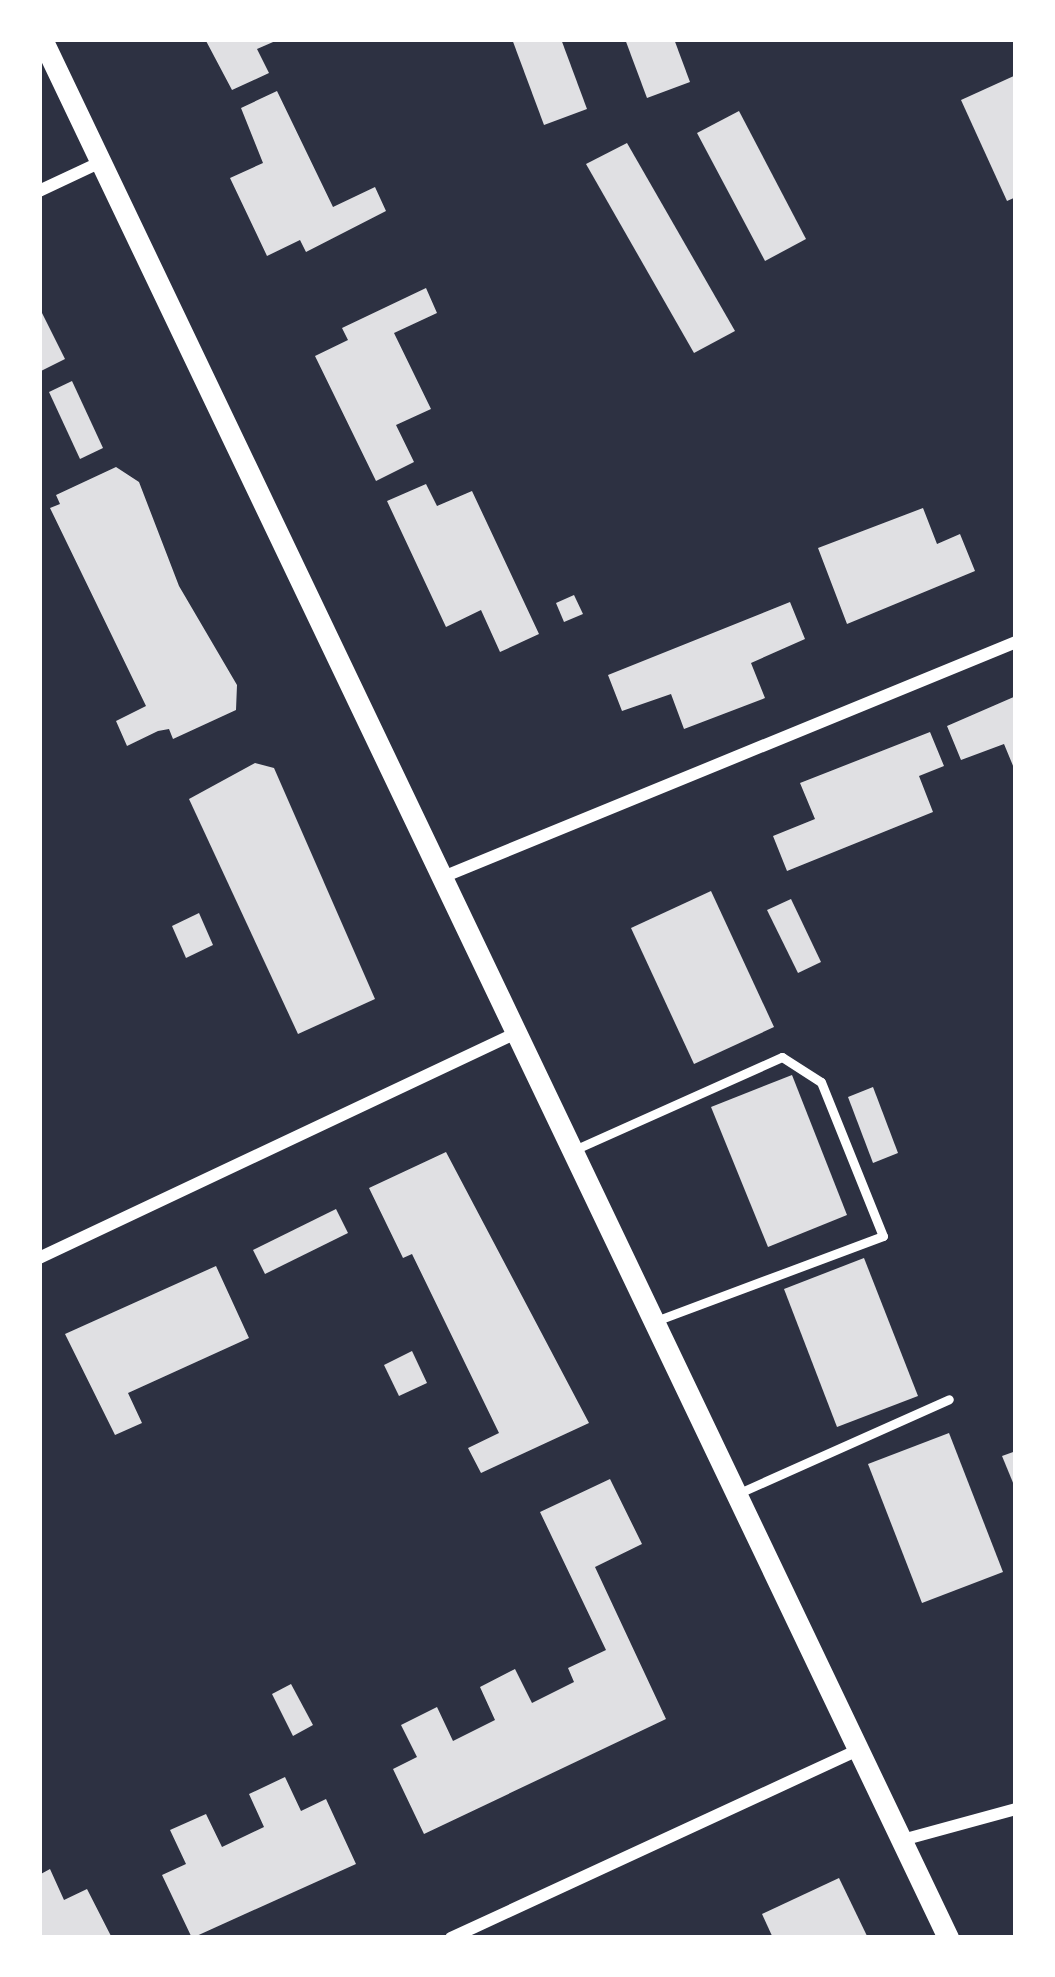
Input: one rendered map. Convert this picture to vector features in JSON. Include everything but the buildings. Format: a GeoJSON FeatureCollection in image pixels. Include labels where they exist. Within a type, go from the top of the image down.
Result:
{"type":"FeatureCollection","features":[{"type":"Feature","properties":{"kind":"street"},"geometry":{"type":"LineString","coordinates":[[42,39],[443,877],[512,1035],[858,1750],[906,1839],[948,1938]]}},
{"type":"Feature","properties":{"kind":"street"},"geometry":{"type":"LineString","coordinates":[[39,191],[100,162]]}},
{"type":"Feature","properties":{"kind":"street"},"geometry":{"type":"LineString","coordinates":[[443,877],[1016,643]]}},
{"type":"Feature","properties":{"kind":"street"},"geometry":{"type":"LineString","coordinates":[[39,1258],[512,1035]]}},
{"type":"Feature","properties":{"kind":"street"},"geometry":{"type":"LineString","coordinates":[[451,1938],[858,1750]]}},
{"type":"Feature","properties":{"kind":"street"},"geometry":{"type":"LineString","coordinates":[[906,1839],[1016,1809]]}},
{"type":"Feature","properties":{"kind":"lane"},"geometry":{"type":"LineString","coordinates":[[569,1152],[782,1057],[820,1082],[883,1235],[652,1322]]}},
{"type":"Feature","properties":{"kind":"lane"},"geometry":{"type":"LineString","coordinates":[[736,1493],[949,1400]]}}]}
